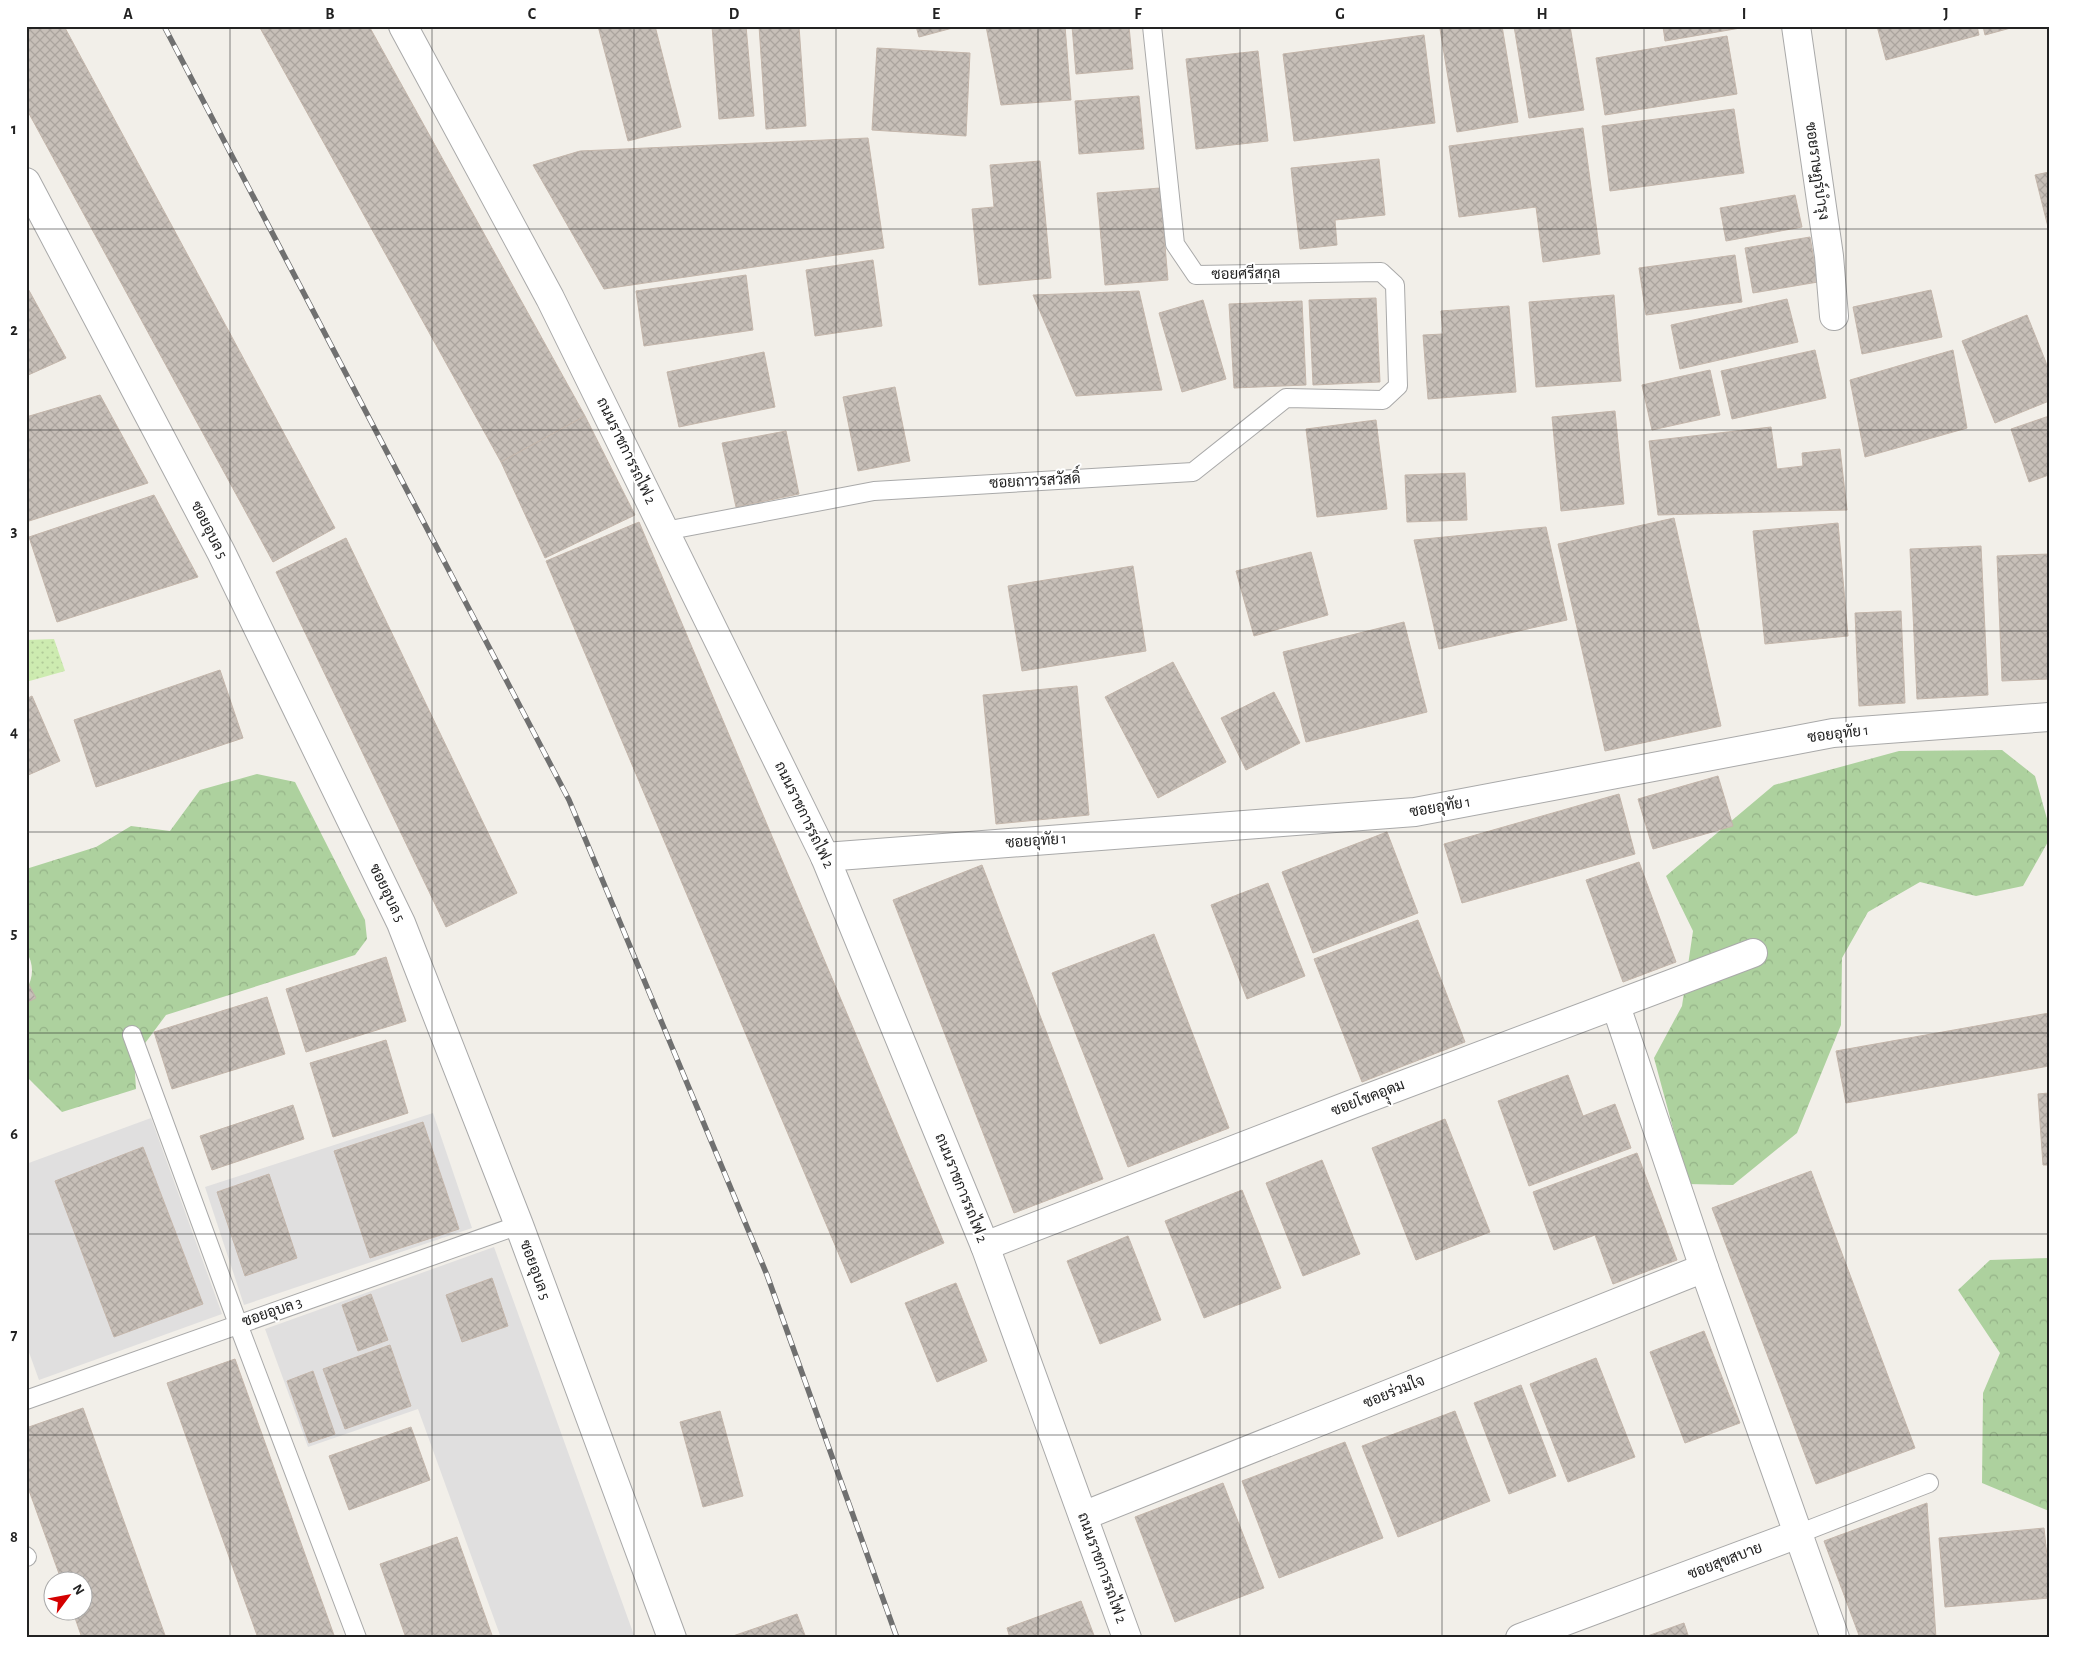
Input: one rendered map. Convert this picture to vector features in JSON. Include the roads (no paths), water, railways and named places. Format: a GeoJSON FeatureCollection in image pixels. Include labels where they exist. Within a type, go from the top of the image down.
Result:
{"type":"FeatureCollection","features":[{"type":"Feature","properties":{"kind":"street","name":"ถนนราชการรถไฟ 2"},"geometry":{"type":"LineString","coordinates":[[403,26],[550,298],[826,857],[985,1246],[1127,1638]]}},
{"type":"Feature","properties":{"kind":"street","name":"ซอยราษฏร์บำรุง"},"geometry":{"type":"LineString","coordinates":[[1796,26],[1829,256],[1834,316]]}},
{"type":"Feature","properties":{"kind":"street","name":"ซอยอุบล 5"},"geometry":{"type":"LineString","coordinates":[[26,182],[221,552],[401,923],[519,1225],[672,1638]]}},
{"type":"Feature","properties":{"kind":"street","name":"ซอยอุทัย 1"},"geometry":{"type":"LineString","coordinates":[[826,857],[1415,812],[1834,733],[2049,716]]}},
{"type":"Feature","properties":{"kind":"street","name":"ซอยโชคอุุดม"},"geometry":{"type":"LineString","coordinates":[[985,1246],[1355,1102],[1616,1006],[1752,953]]}},
{"type":"Feature","properties":{"kind":"street"},"geometry":{"type":"LineString","coordinates":[[1616,1006],[1704,1268],[1835,1638]]}},
{"type":"Feature","properties":{"kind":"street","name":"ซอยร่วมใจ"},"geometry":{"type":"LineString","coordinates":[[1083,1516],[1704,1268]]}},
{"type":"Feature","properties":{"kind":"street","name":"ซอยสุขสบาย"},"geometry":{"type":"LineString","coordinates":[[1520,1638],[1798,1534]]}},
{"type":"Feature","properties":{"kind":"lane","name":"ซอยศรีสกุล"},"geometry":{"type":"LineString","coordinates":[[1152,26],[1175,244],[1196,275],[1381,272],[1395,285],[1398,386],[1383,400]]}},
{"type":"Feature","properties":{"kind":"lane","name":"ซอยถาวรสวัสดิ์"},"geometry":{"type":"LineString","coordinates":[[665,531],[874,491],[1193,472],[1286,398],[1383,400]]}},
{"type":"Feature","properties":{"kind":"lane"},"geometry":{"type":"LineString","coordinates":[[132,1035],[356,1638]]}},
{"type":"Feature","properties":{"kind":"lane","name":"ซอยอุบล 3"},"geometry":{"type":"LineString","coordinates":[[26,1400],[519,1225]]}},
{"type":"Feature","properties":{"kind":"lane","name":"ซอยสุขสบาย"},"geometry":{"type":"LineString","coordinates":[[1798,1534],[1929,1483]]}},
{"type":"Feature","properties":{"kind":"railway"},"geometry":{"type":"LineString","coordinates":[[164,26],[569,800],[767,1275],[897,1638]]}}]}
